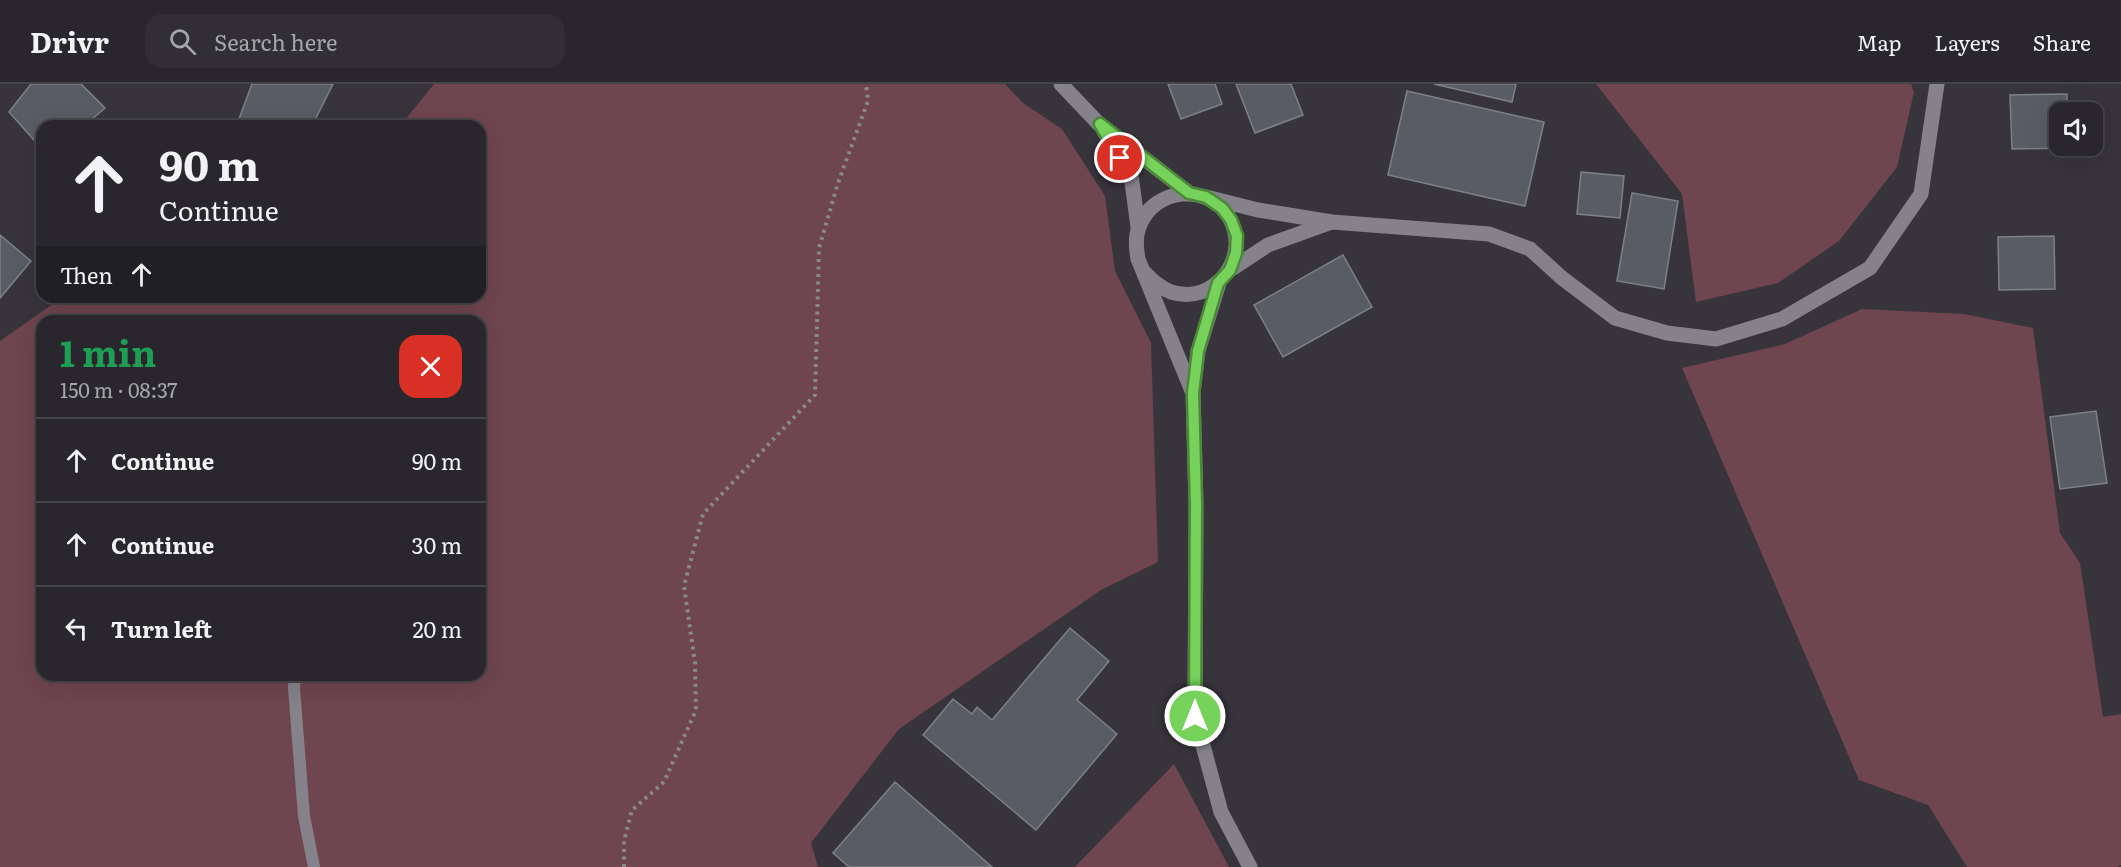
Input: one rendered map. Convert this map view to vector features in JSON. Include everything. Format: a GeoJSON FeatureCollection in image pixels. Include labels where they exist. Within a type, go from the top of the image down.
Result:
{"type":"FeatureCollection","features":[{"type":"Feature","properties":{"kind":"street"},"geometry":{"type":"LineString","coordinates":[[1061,84],[1100,124],[1189,193]]}},
{"type":"Feature","properties":{"kind":"street"},"geometry":{"type":"LineString","coordinates":[[1138,227],[1146,213],[1157,202],[1172,195],[1189,193],[1258,210],[1332,222],[1489,234],[1530,249],[1562,278],[1615,318],[1667,333],[1716,339],[1782,319],[1870,268],[1921,194],[1937,84]]}},
{"type":"Feature","properties":{"kind":"street"},"geometry":{"type":"LineString","coordinates":[[1100,124],[1131,175],[1138,227],[1136,243],[1138,259],[1193,393]]}},
{"type":"Feature","properties":{"kind":"street"},"geometry":{"type":"LineString","coordinates":[[1206,197],[1222,208],[1231,220],[1237,236],[1236,253],[1230,270]]}},
{"type":"Feature","properties":{"kind":"street"},"geometry":{"type":"LineString","coordinates":[[1145,273],[1156,285],[1171,292],[1186,294],[1204,291],[1218,283],[1230,270],[1268,245],[1332,222]]}},
{"type":"Feature","properties":{"kind":"street"},"geometry":{"type":"LineString","coordinates":[[1218,283],[1198,351],[1193,393],[1196,504],[1195,716],[1221,812],[1250,867]]}},
{"type":"Feature","properties":{"kind":"lane"},"geometry":{"type":"LineString","coordinates":[[295,681],[304,816],[314,867]]}},
{"type":"Feature","properties":{"kind":"path"},"geometry":{"type":"LineString","coordinates":[[624,867],[624,841],[632,810],[664,782],[696,710],[695,663],[684,586],[703,514],[814,395],[819,248],[838,183],[868,101],[866,84]]}},
{"type":"Feature","properties":{"kind":"shaded area"},"geometry":{"type":"Polygon","coordinates":[[[434,84],[1005,84],[1023,103],[1062,129],[1105,196],[1115,271],[1151,343],[1158,562],[1101,590],[899,729],[811,843],[818,867],[0,867],[0,341],[36,316],[36,681],[486,681],[486,315],[37,315],[54,303],[486,303],[486,120],[405,120],[434,84]]]}},
{"type":"Feature","properties":{"kind":"shaded area"},"geometry":{"type":"Polygon","coordinates":[[[1596,84],[1911,84],[1914,92],[1897,167],[1839,241],[1778,283],[1696,302],[1682,194],[1596,84]]]}},
{"type":"Feature","properties":{"kind":"shaded area"},"geometry":{"type":"Polygon","coordinates":[[[1862,309],[1964,314],[2033,328],[2060,533],[2080,563],[2103,717],[2121,714],[2121,865],[2117,867],[1967,867],[1928,805],[1859,780],[1682,368],[1785,344],[1862,309]]]}},
{"type":"Feature","properties":{"kind":"shaded area"},"geometry":{"type":"Polygon","coordinates":[[[1174,764],[1229,867],[1075,867],[1174,764]]]}},
{"type":"Feature","properties":{"kind":"building"},"geometry":{"type":"Polygon","coordinates":[[[31,84],[81,84],[105,108],[91,120],[36,120],[36,142],[9,112],[31,84]]]}},
{"type":"Feature","properties":{"kind":"building"},"geometry":{"type":"Polygon","coordinates":[[[252,84],[333,84],[315,120],[238,120],[252,84]]]}},
{"type":"Feature","properties":{"kind":"building"},"geometry":{"type":"Polygon","coordinates":[[[1168,84],[1215,84],[1222,104],[1181,119],[1168,84]]]}},
{"type":"Feature","properties":{"kind":"building"},"geometry":{"type":"Polygon","coordinates":[[[1236,84],[1291,84],[1303,115],[1255,133],[1236,84]]]}},
{"type":"Feature","properties":{"kind":"building"},"geometry":{"type":"Polygon","coordinates":[[[1434,84],[1516,84],[1512,102],[1434,84]]]}},
{"type":"Feature","properties":{"kind":"building"},"geometry":{"type":"Polygon","coordinates":[[[1407,91],[1544,122],[1525,206],[1388,175],[1407,91]]]}},
{"type":"Feature","properties":{"kind":"building"},"geometry":{"type":"Polygon","coordinates":[[[2067,94],[2067,102],[2049,102],[2049,148],[2012,149],[2010,95],[2067,94]]]}},
{"type":"Feature","properties":{"kind":"building"},"geometry":{"type":"Polygon","coordinates":[[[1581,172],[1624,176],[1620,218],[1577,214],[1581,172]]]}},
{"type":"Feature","properties":{"kind":"building"},"geometry":{"type":"Polygon","coordinates":[[[1632,193],[1678,201],[1664,289],[1617,281],[1632,193]]]}},
{"type":"Feature","properties":{"kind":"building"},"geometry":{"type":"Polygon","coordinates":[[[0,235],[31,261],[0,298],[0,235]]]}},
{"type":"Feature","properties":{"kind":"building"},"geometry":{"type":"Polygon","coordinates":[[[2054,236],[2055,289],[1999,290],[1998,237],[2054,236]]]}},
{"type":"Feature","properties":{"kind":"building"},"geometry":{"type":"Polygon","coordinates":[[[1343,255],[1372,307],[1283,357],[1254,305],[1343,255]]]}},
{"type":"Feature","properties":{"kind":"building"},"geometry":{"type":"Polygon","coordinates":[[[2096,411],[2107,483],[2060,489],[2050,417],[2096,411]]]}},
{"type":"Feature","properties":{"kind":"building"},"geometry":{"type":"Polygon","coordinates":[[[1070,628],[1109,661],[1077,700],[1117,734],[1036,830],[923,735],[953,699],[972,714],[977,707],[992,720],[1070,628]]]}},
{"type":"Feature","properties":{"kind":"building"},"geometry":{"type":"Polygon","coordinates":[[[895,782],[992,867],[849,867],[833,853],[895,782]]]}},
{"type":"Feature","properties":{"kind":"route"},"geometry":{"type":"LineString","coordinates":[[1120,158],[1100,124],[1189,193],[1206,197],[1222,208],[1231,220],[1237,236],[1236,253],[1230,270],[1218,283],[1198,351],[1193,393],[1196,504],[1195,716]]}}]}
